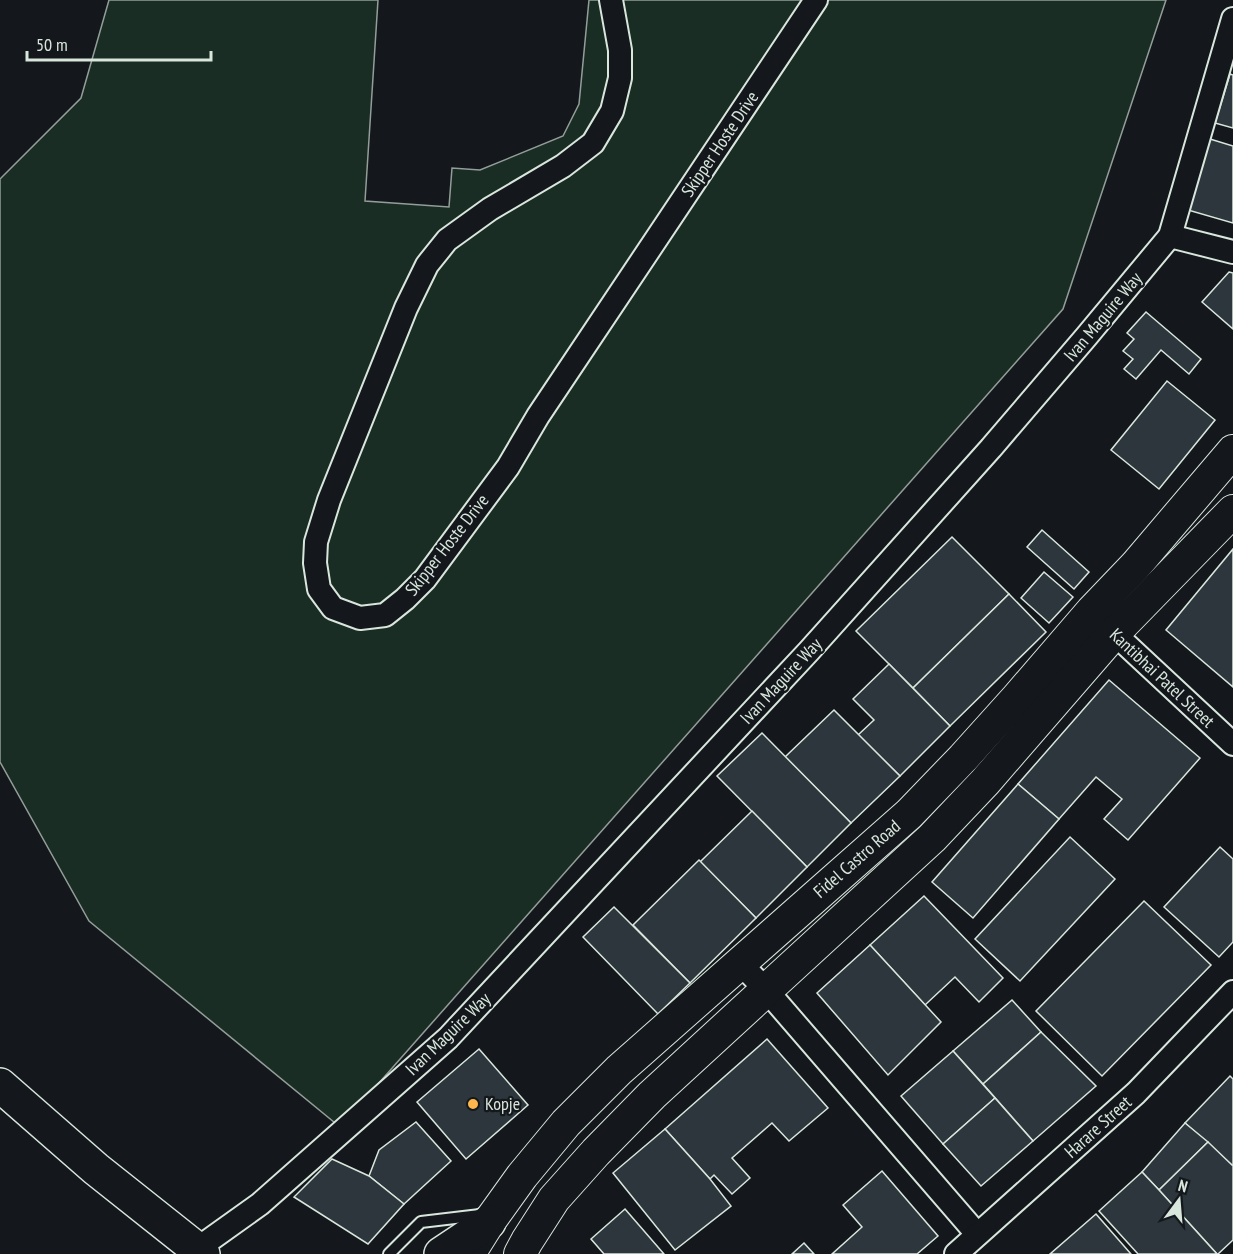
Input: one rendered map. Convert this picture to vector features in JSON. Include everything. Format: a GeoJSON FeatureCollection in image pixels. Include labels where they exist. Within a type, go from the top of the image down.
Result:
{"type":"FeatureCollection","features":[{"type":"Feature","properties":{"kind":"highway"},"geometry":{"type":"LineString","coordinates":[[0,1085],[96,1169],[200,1251]]}},
{"type":"Feature","properties":{"kind":"highway"},"geometry":{"type":"LineString","coordinates":[[441,1254],[492,1218]]}},
{"type":"Feature","properties":{"kind":"main road","name":"Fidel Castro Road"},"geometry":{"type":"LineString","coordinates":[[469,1254],[522,1176],[566,1123],[619,1070],[909,813],[978,741],[1092,611],[1136,565],[1233,451]]}},
{"type":"Feature","properties":{"kind":"main road","name":"Fidel Castro Road"},"geometry":{"type":"LineString","coordinates":[[520,1254],[554,1199],[596,1152],[652,1095],[932,838],[985,782],[1114,633],[1233,511]]}},
{"type":"Feature","properties":{"kind":"street","name":"Skipper Hoste Drive"},"geometry":{"type":"LineString","coordinates":[[611,0],[620,50],[620,78],[612,111],[593,143],[563,166],[490,209],[447,240],[427,265],[406,308],[329,500],[316,542],[315,563],[319,589],[333,608],[360,618],[385,615],[425,579],[508,467],[538,416],[816,0]]}},
{"type":"Feature","properties":{"kind":"street","name":"Ivan Maguire Way"},"geometry":{"type":"LineString","coordinates":[[200,1251],[260,1204],[448,1038],[809,651],[990,448],[1170,237],[1233,19]]}},
{"type":"Feature","properties":{"kind":"street"},"geometry":{"type":"LineString","coordinates":[[1170,237],[1233,252]]}},
{"type":"Feature","properties":{"kind":"street","name":"Kantibhai Patel Street"},"geometry":{"type":"LineString","coordinates":[[1092,611],[1233,744]]}},
{"type":"Feature","properties":{"kind":"street"},"geometry":{"type":"LineString","coordinates":[[740,963],[977,1234]]}},
{"type":"Feature","properties":{"kind":"street","name":"Harare Street"},"geometry":{"type":"LineString","coordinates":[[956,1254],[1136,1093],[1233,992]]}},
{"type":"Feature","properties":{"kind":"lane"},"geometry":{"type":"LineString","coordinates":[[388,1254],[421,1222],[492,1218]]}},
{"type":"Feature","properties":{"kind":"green space"},"geometry":{"type":"Polygon","coordinates":[[[109,0],[378,0],[365,201],[449,207],[452,168],[480,170],[563,136],[579,104],[589,0],[1166,0],[1063,309],[340,1127],[89,921],[0,762],[0,179],[81,98],[109,0]]]}},
{"type":"Feature","properties":{"kind":"building"},"geometry":{"type":"Polygon","coordinates":[[[1230,74],[1233,75],[1233,128],[1215,123],[1230,74]]]}},
{"type":"Feature","properties":{"kind":"building"},"geometry":{"type":"Polygon","coordinates":[[[1210,139],[1233,146],[1233,223],[1188,210],[1210,139]]]}},
{"type":"Feature","properties":{"kind":"building"},"geometry":{"type":"Polygon","coordinates":[[[1229,272],[1233,273],[1233,329],[1202,302],[1229,272]]]}},
{"type":"Feature","properties":{"kind":"building"},"geometry":{"type":"Polygon","coordinates":[[[1146,312],[1201,359],[1189,374],[1161,350],[1136,379],[1124,369],[1133,359],[1123,351],[1134,339],[1127,333],[1146,312]]]}},
{"type":"Feature","properties":{"kind":"building"},"geometry":{"type":"Polygon","coordinates":[[[1167,381],[1215,420],[1159,489],[1111,450],[1167,381]]]}},
{"type":"Feature","properties":{"kind":"building"},"geometry":{"type":"Polygon","coordinates":[[[1042,530],[1089,572],[1074,589],[1027,547],[1042,530]]]}},
{"type":"Feature","properties":{"kind":"building"},"geometry":{"type":"Polygon","coordinates":[[[952,537],[1009,594],[913,688],[856,631],[952,537]]]}},
{"type":"Feature","properties":{"kind":"building"},"geometry":{"type":"Polygon","coordinates":[[[1233,549],[1233,687],[1166,630],[1233,549]]]}},
{"type":"Feature","properties":{"kind":"building"},"geometry":{"type":"Polygon","coordinates":[[[1044,572],[1073,597],[1049,623],[1021,598],[1044,572]]]}},
{"type":"Feature","properties":{"kind":"building"},"geometry":{"type":"Polygon","coordinates":[[[1009,594],[1046,632],[950,726],[913,688],[1009,594]]]}},
{"type":"Feature","properties":{"kind":"building"},"geometry":{"type":"Polygon","coordinates":[[[889,664],[950,726],[900,776],[858,735],[874,720],[853,699],[889,664]]]}},
{"type":"Feature","properties":{"kind":"building"},"geometry":{"type":"Polygon","coordinates":[[[1109,680],[1200,758],[1128,840],[1104,819],[1122,799],[1096,777],[1059,819],[1018,784],[1109,680]]]}},
{"type":"Feature","properties":{"kind":"building"},"geometry":{"type":"Polygon","coordinates":[[[834,710],[900,776],[851,823],[785,757],[834,710]]]}},
{"type":"Feature","properties":{"kind":"building"},"geometry":{"type":"Polygon","coordinates":[[[762,733],[851,823],[807,867],[717,776],[762,733]]]}},
{"type":"Feature","properties":{"kind":"building"},"geometry":{"type":"Polygon","coordinates":[[[1018,784],[1059,819],[973,918],[932,882],[1018,784]]]}},
{"type":"Feature","properties":{"kind":"building"},"geometry":{"type":"Polygon","coordinates":[[[752,811],[807,867],[756,918],[700,862],[752,811]]]}},
{"type":"Feature","properties":{"kind":"building"},"geometry":{"type":"Polygon","coordinates":[[[1070,837],[1115,879],[1020,981],[975,939],[1070,837]]]}},
{"type":"Feature","properties":{"kind":"building"},"geometry":{"type":"Polygon","coordinates":[[[1220,847],[1233,859],[1233,942],[1219,957],[1164,907],[1220,847]]]}},
{"type":"Feature","properties":{"kind":"building"},"geometry":{"type":"Polygon","coordinates":[[[699,860],[756,918],[690,983],[633,925],[699,860]]]}},
{"type":"Feature","properties":{"kind":"building"},"geometry":{"type":"Polygon","coordinates":[[[924,896],[1003,978],[979,1002],[955,977],[925,1005],[870,945],[924,896]]]}},
{"type":"Feature","properties":{"kind":"building"},"geometry":{"type":"Polygon","coordinates":[[[1144,901],[1211,965],[1102,1076],[1036,1011],[1144,901]]]}},
{"type":"Feature","properties":{"kind":"building"},"geometry":{"type":"Polygon","coordinates":[[[614,907],[690,983],[658,1014],[583,937],[614,907]]]}},
{"type":"Feature","properties":{"kind":"building"},"geometry":{"type":"Polygon","coordinates":[[[870,945],[941,1022],[888,1075],[817,993],[870,945]]]}},
{"type":"Feature","properties":{"kind":"building"},"geometry":{"type":"Polygon","coordinates":[[[1012,1000],[1041,1032],[983,1084],[953,1051],[1012,1000]]]}},
{"type":"Feature","properties":{"kind":"building"},"geometry":{"type":"Polygon","coordinates":[[[1041,1032],[1096,1086],[1033,1141],[983,1084],[1041,1032]]]}},
{"type":"Feature","properties":{"kind":"building"},"geometry":{"type":"Polygon","coordinates":[[[767,1039],[828,1108],[789,1141],[772,1123],[732,1158],[750,1178],[732,1194],[714,1175],[710,1179],[665,1129],[767,1039]]]}},
{"type":"Feature","properties":{"kind":"building","name":"Kopje"},"geometry":{"type":"Polygon","coordinates":[[[479,1049],[528,1105],[466,1159],[417,1102],[479,1049]]]}},
{"type":"Feature","properties":{"kind":"building"},"geometry":{"type":"Polygon","coordinates":[[[953,1051],[995,1098],[943,1144],[901,1096],[953,1051]]]}},
{"type":"Feature","properties":{"kind":"building"},"geometry":{"type":"Polygon","coordinates":[[[1230,1076],[1233,1079],[1233,1166],[1185,1123],[1230,1076]]]}},
{"type":"Feature","properties":{"kind":"building"},"geometry":{"type":"Polygon","coordinates":[[[995,1098],[1033,1141],[981,1186],[943,1144],[995,1098]]]}},
{"type":"Feature","properties":{"kind":"building"},"geometry":{"type":"Polygon","coordinates":[[[416,1122],[451,1161],[404,1204],[369,1176],[379,1150],[416,1122]]]}},
{"type":"Feature","properties":{"kind":"building"},"geometry":{"type":"Polygon","coordinates":[[[1185,1123],[1208,1142],[1159,1190],[1142,1172],[1185,1123]]]}},
{"type":"Feature","properties":{"kind":"building"},"geometry":{"type":"Polygon","coordinates":[[[665,1129],[731,1206],[675,1250],[613,1173],[665,1129]]]}},
{"type":"Feature","properties":{"kind":"building"},"geometry":{"type":"Polygon","coordinates":[[[1208,1142],[1233,1166],[1233,1240],[1218,1254],[1159,1190],[1208,1142]]]}},
{"type":"Feature","properties":{"kind":"building"},"geometry":{"type":"Polygon","coordinates":[[[332,1159],[369,1176],[404,1204],[368,1244],[294,1197],[332,1159]]]}},
{"type":"Feature","properties":{"kind":"building"},"geometry":{"type":"Polygon","coordinates":[[[882,1171],[938,1236],[917,1254],[832,1254],[862,1227],[843,1205],[882,1171]]]}},
{"type":"Feature","properties":{"kind":"building"},"geometry":{"type":"Polygon","coordinates":[[[1142,1172],[1217,1254],[1138,1254],[1099,1211],[1142,1172]]]}},
{"type":"Feature","properties":{"kind":"building"},"geometry":{"type":"Polygon","coordinates":[[[625,1209],[664,1254],[604,1254],[591,1239],[625,1209]]]}},
{"type":"Feature","properties":{"kind":"building"},"geometry":{"type":"Polygon","coordinates":[[[1096,1214],[1131,1254],[1050,1254],[1096,1214]]]}},
{"type":"Feature","properties":{"kind":"building"},"geometry":{"type":"Polygon","coordinates":[[[804,1243],[814,1254],[792,1254],[804,1243]]]}},
{"type":"Feature","properties":{"kind":"place","name":"Kopje"},"geometry":{"type":"Point","coordinates":[473,1104]}}]}
